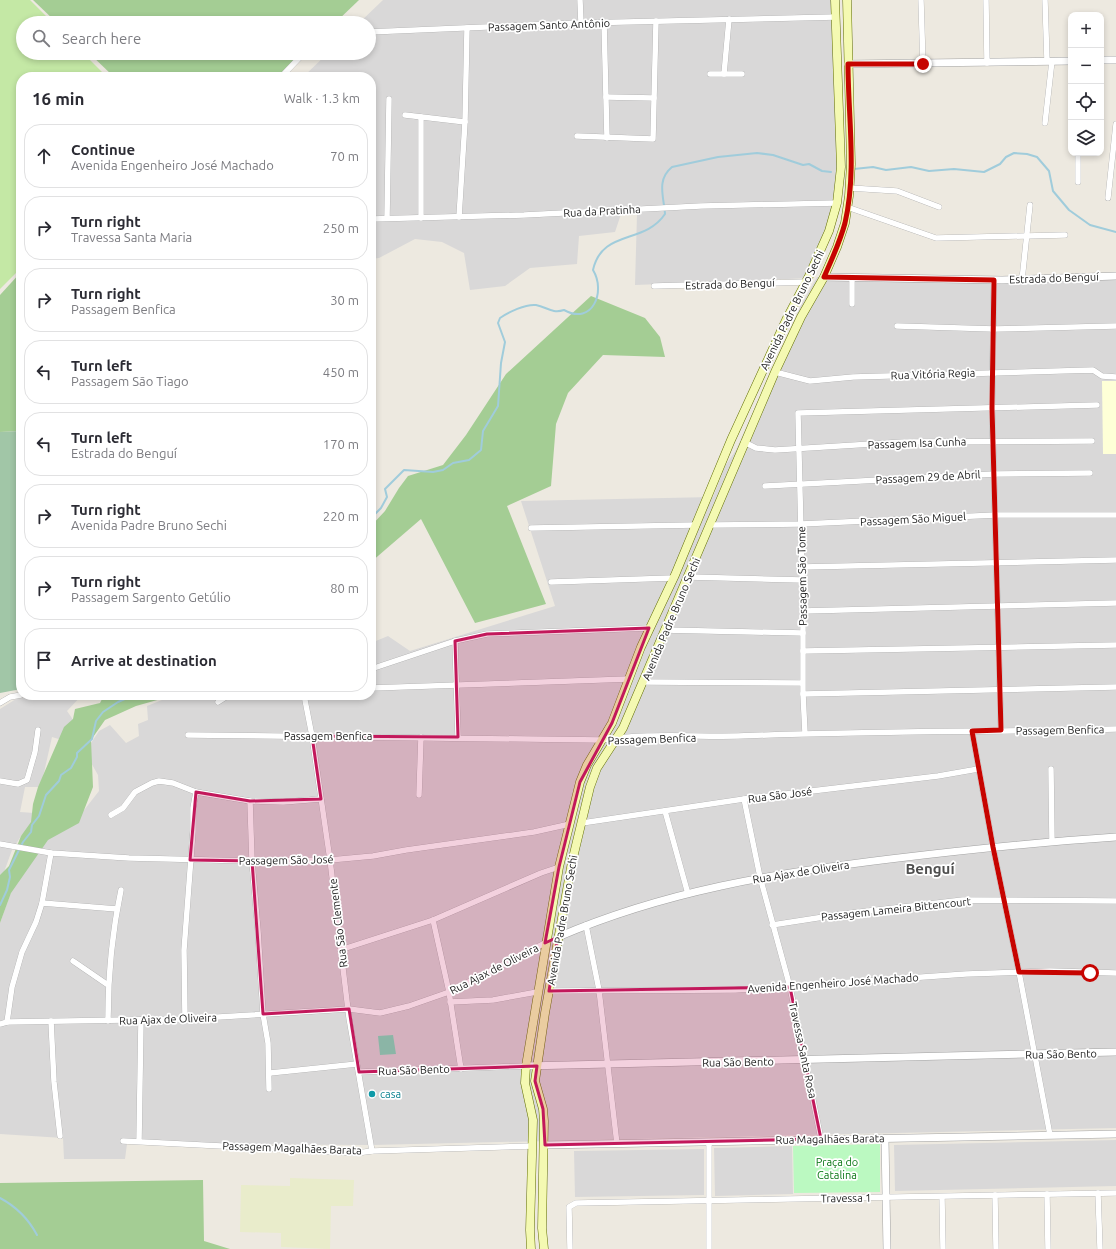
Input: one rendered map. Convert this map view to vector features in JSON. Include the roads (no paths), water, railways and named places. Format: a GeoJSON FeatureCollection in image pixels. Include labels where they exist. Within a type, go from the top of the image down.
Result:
{"type":"FeatureCollection","features":[{"type":"Feature","properties":{"kind":"main road","name":"Avenida Padre Bruno Sechi"},"geometry":{"type":"LineString","coordinates":[[531,1249],[530,1230],[533,1120],[524,1083],[537,992],[559,867],[580,782],[587,765],[612,723],[649,628],[696,526],[761,372],[824,244],[835,204],[841,167],[835,0]]}},
{"type":"Feature","properties":{"kind":"main road","name":"Avenida Padre Bruno Sechi"},"geometry":{"type":"LineString","coordinates":[[544,1249],[542,1228],[545,1145],[543,1109],[535,1081],[558,937],[590,787],[598,768],[618,738],[644,682],[664,630],[689,577],[744,442],[775,372],[801,316],[824,277],[838,246],[847,208],[851,164],[847,0]]}},
{"type":"Feature","properties":{"kind":"main road","name":"Rua Ajax de Oliveira"},"geometry":{"type":"LineString","coordinates":[[546,943],[558,937]]}},
{"type":"Feature","properties":{"kind":"street"},"geometry":{"type":"LineString","coordinates":[[580,0],[581,23]]}},
{"type":"Feature","properties":{"kind":"street"},"geometry":{"type":"LineString","coordinates":[[921,0],[923,64]]}},
{"type":"Feature","properties":{"kind":"street"},"geometry":{"type":"LineString","coordinates":[[986,0],[987,63]]}},
{"type":"Feature","properties":{"kind":"street"},"geometry":{"type":"LineString","coordinates":[[1045,0],[1049,61],[1046,123]]}},
{"type":"Feature","properties":{"kind":"street","name":"Passagem Santo Antônio"},"geometry":{"type":"LineString","coordinates":[[376,32],[604,22],[836,17]]}},
{"type":"Feature","properties":{"kind":"street"},"geometry":{"type":"LineString","coordinates":[[724,74],[729,19]]}},
{"type":"Feature","properties":{"kind":"street"},"geometry":{"type":"LineString","coordinates":[[577,136],[607,138],[653,138],[656,21]]}},
{"type":"Feature","properties":{"kind":"street"},"geometry":{"type":"LineString","coordinates":[[604,22],[607,138]]}},
{"type":"Feature","properties":{"kind":"street"},"geometry":{"type":"LineString","coordinates":[[459,217],[465,122],[467,28]]}},
{"type":"Feature","properties":{"kind":"street"},"geometry":{"type":"LineString","coordinates":[[286,72],[297,60]]}},
{"type":"Feature","properties":{"kind":"street"},"geometry":{"type":"LineString","coordinates":[[1104,60],[1116,60]]}},
{"type":"Feature","properties":{"kind":"street"},"geometry":{"type":"LineString","coordinates":[[848,64],[1068,61]]}},
{"type":"Feature","properties":{"kind":"street"},"geometry":{"type":"LineString","coordinates":[[710,74],[742,74]]}},
{"type":"Feature","properties":{"kind":"street"},"geometry":{"type":"LineString","coordinates":[[606,97],[654,98]]}},
{"type":"Feature","properties":{"kind":"street"},"geometry":{"type":"LineString","coordinates":[[387,218],[389,100]]}},
{"type":"Feature","properties":{"kind":"street"},"geometry":{"type":"LineString","coordinates":[[405,115],[465,122]]}},
{"type":"Feature","properties":{"kind":"street"},"geometry":{"type":"LineString","coordinates":[[420,117],[421,218]]}},
{"type":"Feature","properties":{"kind":"street"},"geometry":{"type":"LineString","coordinates":[[1108,198],[1116,124]]}},
{"type":"Feature","properties":{"kind":"street"},"geometry":{"type":"LineString","coordinates":[[1078,156],[1078,182]]}},
{"type":"Feature","properties":{"kind":"street"},"geometry":{"type":"LineString","coordinates":[[850,188],[897,191],[939,207]]}},
{"type":"Feature","properties":{"kind":"street","name":"Rua da Pratinha"},"geometry":{"type":"LineString","coordinates":[[376,219],[459,217],[660,208],[835,204]]}},
{"type":"Feature","properties":{"kind":"street"},"geometry":{"type":"LineString","coordinates":[[1022,280],[1030,205]]}},
{"type":"Feature","properties":{"kind":"street"},"geometry":{"type":"LineString","coordinates":[[847,208],[936,238],[1065,235]]}},
{"type":"Feature","properties":{"kind":"street","name":"Estrada do Benguí"},"geometry":{"type":"LineString","coordinates":[[824,277],[1022,280],[1116,276]]}},
{"type":"Feature","properties":{"kind":"street"},"geometry":{"type":"LineString","coordinates":[[852,278],[852,304]]}},
{"type":"Feature","properties":{"kind":"street"},"geometry":{"type":"LineString","coordinates":[[994,280],[992,408],[1001,730]]}},
{"type":"Feature","properties":{"kind":"street","name":"Estrada do Benguí"},"geometry":{"type":"LineString","coordinates":[[654,286],[806,282]]}},
{"type":"Feature","properties":{"kind":"street"},"geometry":{"type":"LineString","coordinates":[[897,326],[994,329],[1115,326]]}},
{"type":"Feature","properties":{"kind":"street","name":"Rua Vitória Regia"},"geometry":{"type":"LineString","coordinates":[[775,372],[810,381],[853,377],[1093,370],[1102,376],[1116,377]]}},
{"type":"Feature","properties":{"kind":"street"},"geometry":{"type":"LineString","coordinates":[[992,408],[1097,405]]}},
{"type":"Feature","properties":{"kind":"street","name":"Passagem São Tome"},"geometry":{"type":"LineString","coordinates":[[805,733],[802,683],[803,611],[798,413],[992,408]]}},
{"type":"Feature","properties":{"kind":"street","name":"Passagem Isa Cunha"},"geometry":{"type":"LineString","coordinates":[[744,442],[756,448],[798,449],[904,442],[1092,441]]}},
{"type":"Feature","properties":{"kind":"street","name":"Passagem 29 de Abril"},"geometry":{"type":"LineString","coordinates":[[765,486],[995,474],[1090,473]]}},
{"type":"Feature","properties":{"kind":"street","name":"Passagem São Miguel"},"geometry":{"type":"LineString","coordinates":[[710,525],[801,524],[996,515],[1116,515]]}},
{"type":"Feature","properties":{"kind":"street"},"geometry":{"type":"LineString","coordinates":[[531,528],[696,526]]}},
{"type":"Feature","properties":{"kind":"street"},"geometry":{"type":"LineString","coordinates":[[802,567],[1116,560]]}},
{"type":"Feature","properties":{"kind":"street"},"geometry":{"type":"LineString","coordinates":[[689,577],[802,580]]}},
{"type":"Feature","properties":{"kind":"street"},"geometry":{"type":"LineString","coordinates":[[551,582],[673,578]]}},
{"type":"Feature","properties":{"kind":"street"},"geometry":{"type":"LineString","coordinates":[[803,611],[1116,603]]}},
{"type":"Feature","properties":{"kind":"street"},"geometry":{"type":"LineString","coordinates":[[376,667],[455,641],[487,634],[649,628]]}},
{"type":"Feature","properties":{"kind":"street"},"geometry":{"type":"LineString","coordinates":[[664,630],[802,633]]}},
{"type":"Feature","properties":{"kind":"street"},"geometry":{"type":"LineString","coordinates":[[455,641],[458,737]]}},
{"type":"Feature","properties":{"kind":"street"},"geometry":{"type":"LineString","coordinates":[[803,651],[998,646],[1116,645]]}},
{"type":"Feature","properties":{"kind":"street"},"geometry":{"type":"LineString","coordinates":[[376,688],[628,679]]}},
{"type":"Feature","properties":{"kind":"street"},"geometry":{"type":"LineString","coordinates":[[644,682],[802,683]]}},
{"type":"Feature","properties":{"kind":"street"},"geometry":{"type":"LineString","coordinates":[[803,694],[999,688],[1116,687]]}},
{"type":"Feature","properties":{"kind":"street"},"geometry":{"type":"LineString","coordinates":[[0,704],[10,697],[16,696]]}},
{"type":"Feature","properties":{"kind":"street","name":"Rua São Clemente"},"geometry":{"type":"LineString","coordinates":[[305,700],[312,736],[330,860],[340,950],[372,1151]]}},
{"type":"Feature","properties":{"kind":"street","name":"Passagem Benfica"},"geometry":{"type":"LineString","coordinates":[[188,735],[458,737],[602,740],[618,738],[805,733],[1116,729]]}},
{"type":"Feature","properties":{"kind":"street"},"geometry":{"type":"LineString","coordinates":[[0,781],[18,784],[27,780],[35,752],[38,730]]}},
{"type":"Feature","properties":{"kind":"street"},"geometry":{"type":"LineString","coordinates":[[972,731],[993,847],[1019,972],[1050,1135]]}},
{"type":"Feature","properties":{"kind":"street"},"geometry":{"type":"LineString","coordinates":[[419,795],[421,737]]}},
{"type":"Feature","properties":{"kind":"street","name":"Rua São José"},"geometry":{"type":"LineString","coordinates":[[582,822],[744,799],[938,776],[978,769]]}},
{"type":"Feature","properties":{"kind":"street"},"geometry":{"type":"LineString","coordinates":[[1051,769],[1052,842]]}},
{"type":"Feature","properties":{"kind":"street"},"geometry":{"type":"LineString","coordinates":[[111,815],[123,808],[134,792],[159,781],[173,783],[196,792],[250,801],[283,802],[321,799]]}},
{"type":"Feature","properties":{"kind":"street"},"geometry":{"type":"LineString","coordinates":[[185,1019],[184,950],[193,808],[196,792]]}},
{"type":"Feature","properties":{"kind":"street","name":"Travessa Santa Rosa"},"geometry":{"type":"LineString","coordinates":[[744,799],[760,877],[790,987],[822,1139]]}},
{"type":"Feature","properties":{"kind":"street"},"geometry":{"type":"LineString","coordinates":[[250,801],[252,861],[264,1014],[268,1042],[270,1073],[269,1089]]}},
{"type":"Feature","properties":{"kind":"street"},"geometry":{"type":"LineString","coordinates":[[665,811],[688,894]]}},
{"type":"Feature","properties":{"kind":"street","name":"Passagem São José"},"geometry":{"type":"LineString","coordinates":[[0,844],[52,853],[190,860],[330,860],[373,856],[534,832],[570,824]]}},
{"type":"Feature","properties":{"kind":"street","name":"Rua Ajax de Oliveira"},"geometry":{"type":"LineString","coordinates":[[558,937],[618,913],[688,894],[760,877],[817,868],[993,847],[1116,837]]}},
{"type":"Feature","properties":{"kind":"street"},"geometry":{"type":"LineString","coordinates":[[7,1022],[12,987],[22,952],[36,922],[42,903],[52,853]]}},
{"type":"Feature","properties":{"kind":"street"},"geometry":{"type":"LineString","coordinates":[[340,950],[434,920],[541,873],[559,867]]}},
{"type":"Feature","properties":{"kind":"street"},"geometry":{"type":"LineString","coordinates":[[108,1021],[108,985],[117,909],[121,890]]}},
{"type":"Feature","properties":{"kind":"street","name":"Passagem Lameira Bittencourt"},"geometry":{"type":"LineString","coordinates":[[772,924],[963,900],[1116,901]]}},
{"type":"Feature","properties":{"kind":"street"},"geometry":{"type":"LineString","coordinates":[[42,903],[117,909]]}},
{"type":"Feature","properties":{"kind":"street"},"geometry":{"type":"LineString","coordinates":[[434,920],[449,992],[461,1069]]}},
{"type":"Feature","properties":{"kind":"street"},"geometry":{"type":"LineString","coordinates":[[586,925],[600,990],[607,1065],[618,1144]]}},
{"type":"Feature","properties":{"kind":"street","name":"Rua Ajax de Oliveira"},"geometry":{"type":"LineString","coordinates":[[0,1024],[7,1022],[185,1019],[349,1009],[380,1013],[409,1006],[449,992],[546,943]]}},
{"type":"Feature","properties":{"kind":"street"},"geometry":{"type":"LineString","coordinates":[[73,962],[108,985]]}},
{"type":"Feature","properties":{"kind":"street","name":"Avenida Engenheiro José Machado"},"geometry":{"type":"LineString","coordinates":[[549,991],[735,990],[916,977],[1019,972],[1116,973]]}},
{"type":"Feature","properties":{"kind":"street"},"geometry":{"type":"LineString","coordinates":[[450,1002],[493,1000],[537,992]]}},
{"type":"Feature","properties":{"kind":"street"},"geometry":{"type":"LineString","coordinates":[[139,1141],[141,1020]]}},
{"type":"Feature","properties":{"kind":"street"},"geometry":{"type":"LineString","coordinates":[[51,1021],[54,1082],[60,1136]]}},
{"type":"Feature","properties":{"kind":"street","name":"Rua São Bento"},"geometry":{"type":"LineString","coordinates":[[359,1072],[526,1066],[1116,1052]]}},
{"type":"Feature","properties":{"kind":"street"},"geometry":{"type":"LineString","coordinates":[[270,1073],[357,1064]]}},
{"type":"Feature","properties":{"kind":"street","name":"Rua Magalhães Barata"},"geometry":{"type":"LineString","coordinates":[[545,1145],[1116,1134]]}},
{"type":"Feature","properties":{"kind":"street"},"geometry":{"type":"LineString","coordinates":[[885,1139],[887,1249]]}},
{"type":"Feature","properties":{"kind":"street","name":"Passagem Magalhães Barata"},"geometry":{"type":"LineString","coordinates":[[123,1141],[357,1153],[372,1151],[533,1146]]}},
{"type":"Feature","properties":{"kind":"street"},"geometry":{"type":"LineString","coordinates":[[709,1143],[709,1249]]}},
{"type":"Feature","properties":{"kind":"street"},"geometry":{"type":"LineString","coordinates":[[1098,1193],[1100,1249]]}},
{"type":"Feature","properties":{"kind":"street","name":"Travessa 1"},"geometry":{"type":"LineString","coordinates":[[570,1249],[569,1211],[571,1204],[1116,1193]]}},
{"type":"Feature","properties":{"kind":"street"},"geometry":{"type":"LineString","coordinates":[[1047,1194],[1048,1249]]}},
{"type":"Feature","properties":{"kind":"street"},"geometry":{"type":"LineString","coordinates":[[995,1195],[996,1249]]}},
{"type":"Feature","properties":{"kind":"street"},"geometry":{"type":"LineString","coordinates":[[942,1197],[943,1249]]}},
{"type":"Feature","properties":{"kind":"waterway"},"geometry":{"type":"LineString","coordinates":[[376,513],[381,508],[387,497],[385,489],[404,470],[433,472],[443,470],[453,463],[469,460],[481,450],[483,431],[498,406],[501,363],[505,342],[498,323],[500,318],[517,309],[532,305],[540,306],[553,311],[564,310],[574,314],[583,313],[589,310],[594,304],[597,296],[597,278],[593,270],[598,257],[605,248],[614,242],[646,230],[656,224],[665,214],[662,183],[667,172],[672,167],[718,157],[757,153],[773,155],[803,165],[809,164],[822,171],[831,172]]}},
{"type":"Feature","properties":{"kind":"waterway"},"geometry":{"type":"LineString","coordinates":[[854,169],[873,167],[886,170],[911,167],[929,171],[954,169],[984,172],[1000,164],[1006,157],[1014,153],[1027,154],[1037,157],[1049,171],[1053,191],[1069,210],[1090,225],[1116,232]]}},
{"type":"Feature","properties":{"kind":"waterway"},"geometry":{"type":"LineString","coordinates":[[0,905],[7,890],[10,877],[9,870],[23,842],[31,832],[32,825],[39,816],[46,795],[59,781],[61,775],[71,768],[77,757],[77,753],[92,739],[96,721],[103,712],[123,700]]}},
{"type":"Feature","properties":{"kind":"waterway"},"geometry":{"type":"LineString","coordinates":[[0,1198],[12,1205],[22,1214],[30,1223],[37,1235]]}},
{"type":"Feature","properties":{"kind":"place","name":"casa"},"geometry":{"type":"Point","coordinates":[372,1094]}},
{"type":"Feature","properties":{"kind":"district","name":"Benguí"},"geometry":{"type":"Point","coordinates":[930,869]}},
{"type":"Feature","properties":{"kind":"park label","name":"Praça do Catalina"},"geometry":{"type":"Point","coordinates":[837,1168]}}]}
